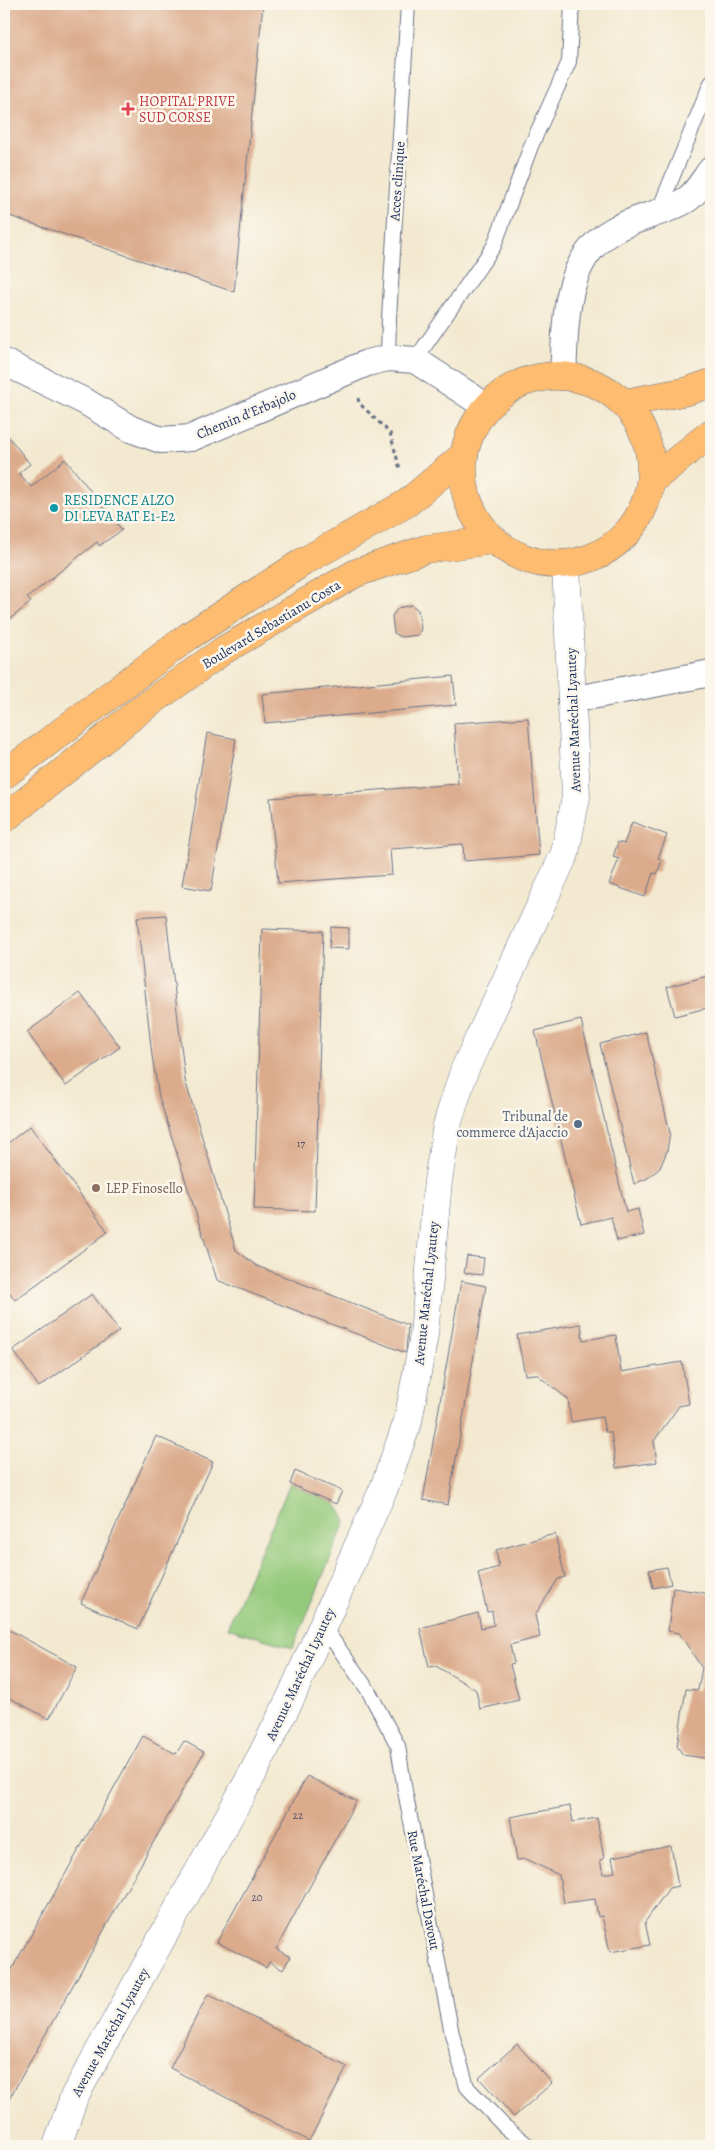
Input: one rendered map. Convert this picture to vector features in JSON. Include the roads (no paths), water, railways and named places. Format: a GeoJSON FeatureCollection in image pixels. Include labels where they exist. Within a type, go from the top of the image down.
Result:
{"type":"FeatureCollection","features":[{"type":"Feature","properties":{"kind":"main road"},"geometry":{"type":"LineString","coordinates":[[563,376],[592,383],[606,389],[624,403],[641,426],[650,452],[651,481],[645,506],[632,528],[614,546],[591,558],[566,564],[546,564],[527,560],[510,552],[494,540],[478,522],[468,501],[463,478],[464,454],[472,429],[487,407],[509,389],[535,378],[563,376]]}},
{"type":"Feature","properties":{"kind":"main road"},"geometry":{"type":"LineString","coordinates":[[624,403],[688,391],[711,384]]}},
{"type":"Feature","properties":{"kind":"main road"},"geometry":{"type":"LineString","coordinates":[[651,481],[711,434]]}},
{"type":"Feature","properties":{"kind":"main road"},"geometry":{"type":"LineString","coordinates":[[4,775],[189,636],[303,562],[406,503],[464,454]]}},
{"type":"Feature","properties":{"kind":"main road","name":"Boulevard Sebastianu Costa"},"geometry":{"type":"LineString","coordinates":[[4,818],[140,710],[224,650],[356,573],[426,549],[494,540]]}},
{"type":"Feature","properties":{"kind":"street"},"geometry":{"type":"LineString","coordinates":[[563,376],[566,324],[571,286],[588,252],[612,231],[688,199],[711,170]]}},
{"type":"Feature","properties":{"kind":"street","name":"Chemin d'Erbajolo"},"geometry":{"type":"LineString","coordinates":[[4,362],[86,402],[131,429],[161,440],[191,438],[367,363],[388,358],[415,360],[487,407]]}},
{"type":"Feature","properties":{"kind":"street","name":"Avenue Maréchal Lyautey"},"geometry":{"type":"LineString","coordinates":[[57,2146],[74,2097],[253,1774],[292,1697],[384,1488],[408,1421],[424,1335],[438,1181],[447,1125],[464,1071],[564,853],[576,797],[566,564]]}},
{"type":"Feature","properties":{"kind":"street"},"geometry":{"type":"LineString","coordinates":[[571,700],[711,673]]}},
{"type":"Feature","properties":{"kind":"lane","name":"Acces clinique"},"geometry":{"type":"LineString","coordinates":[[388,358],[408,4]]}},
{"type":"Feature","properties":{"kind":"lane"},"geometry":{"type":"LineString","coordinates":[[415,360],[494,246],[531,146],[570,62],[572,4]]}},
{"type":"Feature","properties":{"kind":"lane"},"geometry":{"type":"LineString","coordinates":[[658,213],[711,83]]}},
{"type":"Feature","properties":{"kind":"lane","name":"Rue Maréchal Davout"},"geometry":{"type":"LineString","coordinates":[[323,1626],[368,1690],[398,1746],[452,2034],[467,2087],[504,2126],[528,2146]]}},
{"type":"Feature","properties":{"kind":"place","name":"HOPITAL PRIVE SUD CORSE"},"geometry":{"type":"Point","coordinates":[128,109]}},
{"type":"Feature","properties":{"kind":"place","name":"RESIDENCE ALZO DI LEVA BAT E1-E2"},"geometry":{"type":"Point","coordinates":[54,508]}},
{"type":"Feature","properties":{"kind":"place","name":"Tribunal de commerce d'Ajaccio"},"geometry":{"type":"Point","coordinates":[578,1124]}},
{"type":"Feature","properties":{"kind":"place","name":"LEP Finosello"},"geometry":{"type":"Point","coordinates":[96,1188]}}]}
